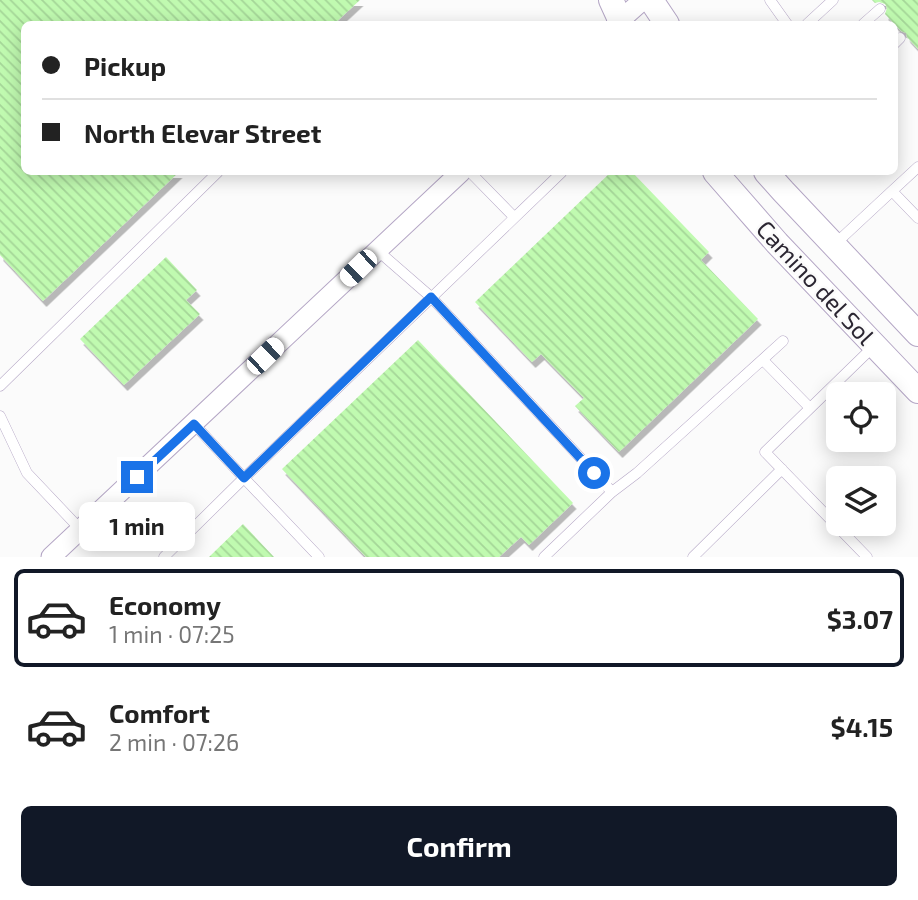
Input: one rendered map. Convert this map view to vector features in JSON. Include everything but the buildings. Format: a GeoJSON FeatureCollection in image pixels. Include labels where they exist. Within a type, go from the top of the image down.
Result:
{"type":"FeatureCollection","features":[{"type":"Feature","properties":{"kind":"street"},"geometry":{"type":"LineString","coordinates":[[618,18],[643,0]]}},
{"type":"Feature","properties":{"kind":"street"},"geometry":{"type":"LineString","coordinates":[[652,0],[665,21]]}},
{"type":"Feature","properties":{"kind":"street"},"geometry":{"type":"LineString","coordinates":[[51,557],[458,175]]}},
{"type":"Feature","properties":{"kind":"street","name":"Camino del Sol"},"geometry":{"type":"LineString","coordinates":[[718,175],[918,391]]}},
{"type":"Feature","properties":{"kind":"street","name":"Camino del Sol"},"geometry":{"type":"LineString","coordinates":[[769,175],[918,334]]}},
{"type":"Feature","properties":{"kind":"lane"},"geometry":{"type":"LineString","coordinates":[[770,0],[785,21]]}},
{"type":"Feature","properties":{"kind":"lane"},"geometry":{"type":"LineString","coordinates":[[810,21],[833,0]]}},
{"type":"Feature","properties":{"kind":"lane"},"geometry":{"type":"LineString","coordinates":[[866,21],[880,9]]}},
{"type":"Feature","properties":{"kind":"lane"},"geometry":{"type":"LineString","coordinates":[[834,245],[918,167]]}},
{"type":"Feature","properties":{"kind":"lane"},"geometry":{"type":"LineString","coordinates":[[0,386],[215,175]]}},
{"type":"Feature","properties":{"kind":"lane"},"geometry":{"type":"LineString","coordinates":[[473,175],[514,217]]}},
{"type":"Feature","properties":{"kind":"lane"},"geometry":{"type":"LineString","coordinates":[[164,557],[559,175]]}},
{"type":"Feature","properties":{"kind":"lane"},"geometry":{"type":"LineString","coordinates":[[892,191],[918,218]]}},
{"type":"Feature","properties":{"kind":"lane"},"geometry":{"type":"LineString","coordinates":[[377,250],[431,297],[612,492]]}},
{"type":"Feature","properties":{"kind":"lane"},"geometry":{"type":"LineString","coordinates":[[544,557],[612,492],[637,473],[783,341]]}},
{"type":"Feature","properties":{"kind":"lane"},"geometry":{"type":"LineString","coordinates":[[867,557],[765,452],[875,345]]}},
{"type":"Feature","properties":{"kind":"lane"},"geometry":{"type":"LineString","coordinates":[[763,360],[810,408]]}},
{"type":"Feature","properties":{"kind":"lane"},"geometry":{"type":"LineString","coordinates":[[0,416],[27,473],[81,530]]}},
{"type":"Feature","properties":{"kind":"lane"},"geometry":{"type":"LineString","coordinates":[[194,424],[319,557]]}},
{"type":"Feature","properties":{"kind":"lane"},"geometry":{"type":"LineString","coordinates":[[693,557],[782,469]]}},
{"type":"Feature","properties":{"kind":"route"},"geometry":{"type":"LineString","coordinates":[[137,477],[194,424],[244,478],[431,297],[594,473]]}}]}
